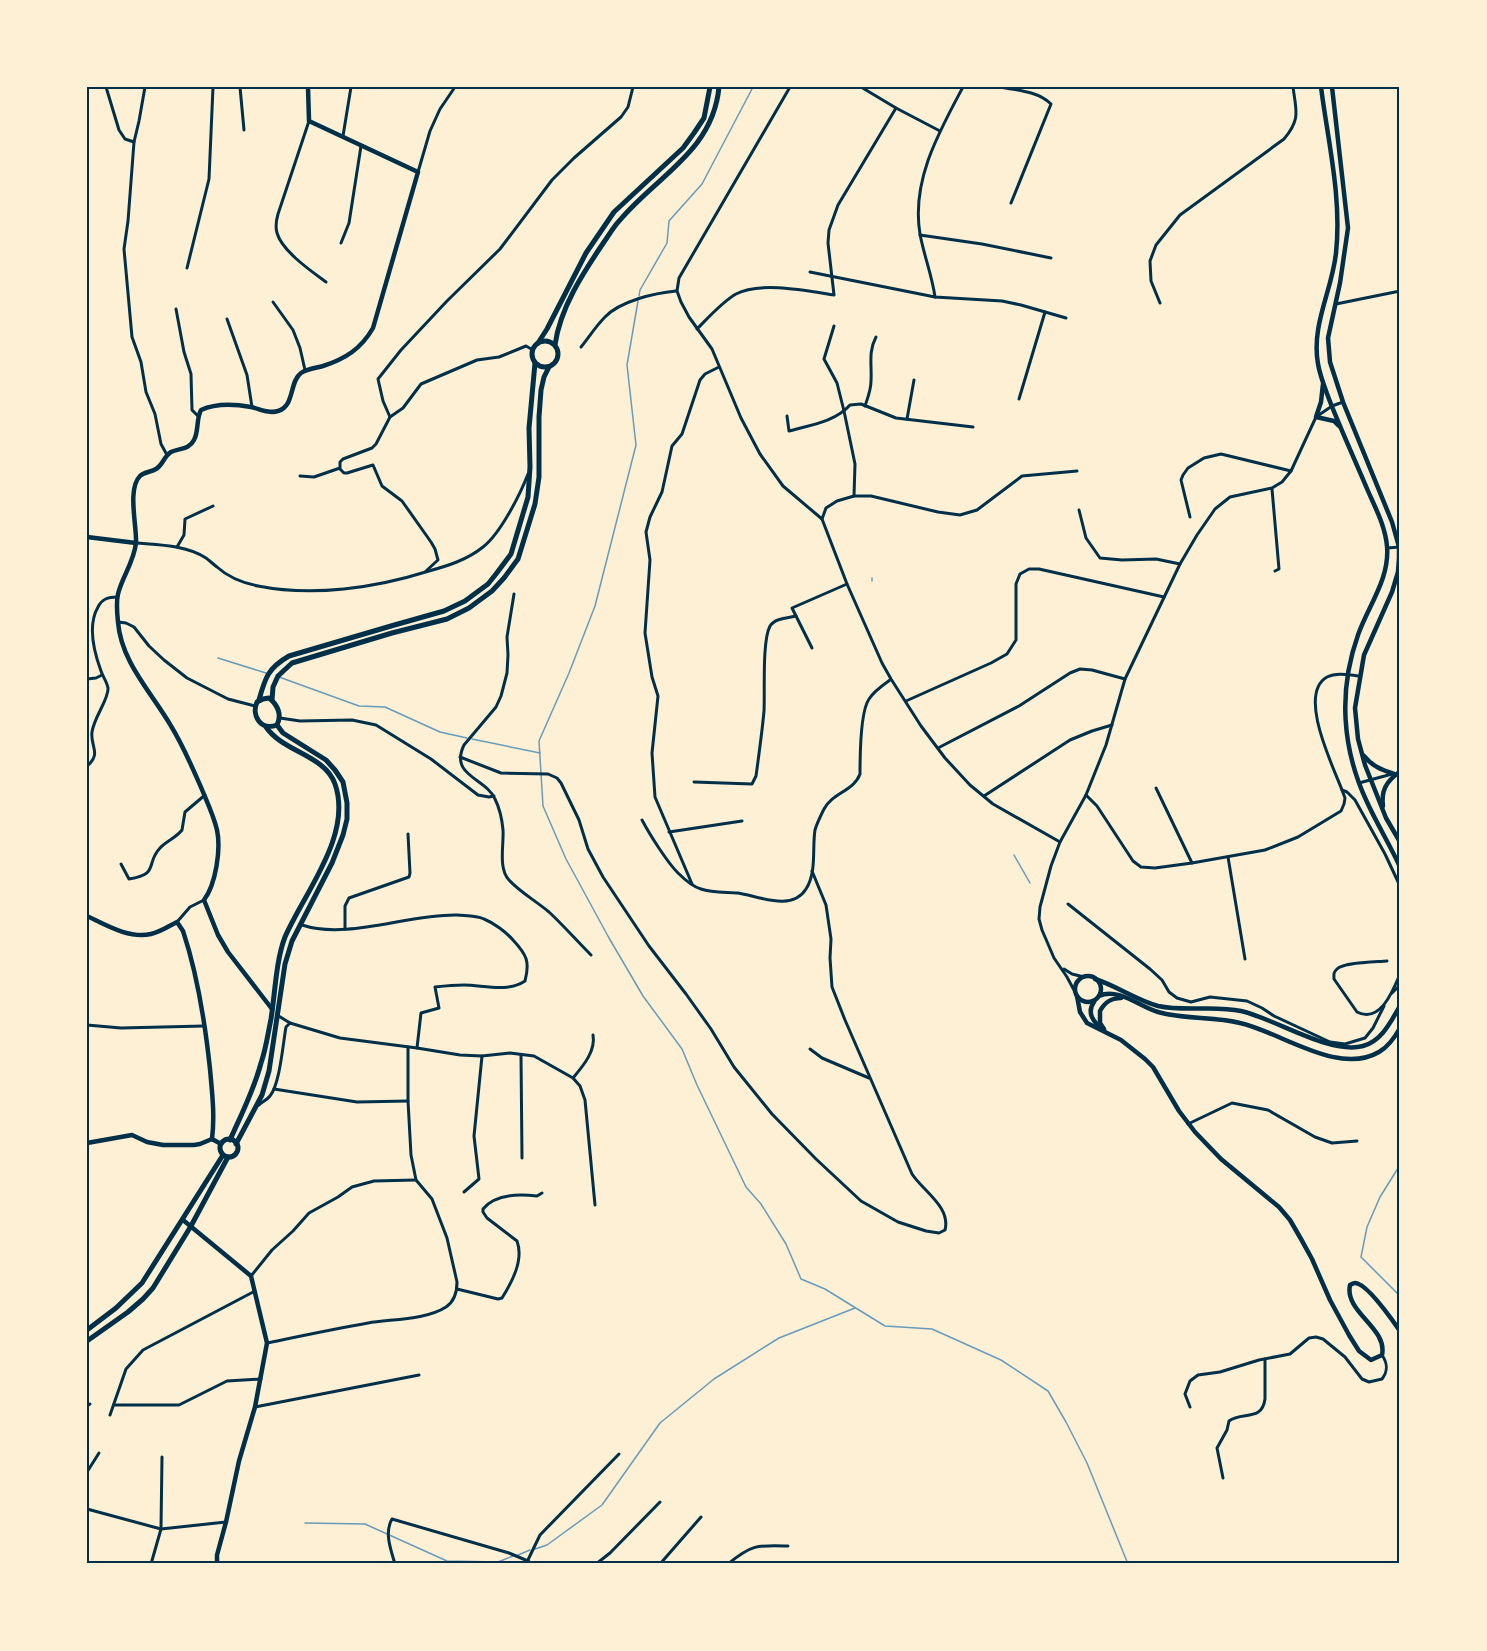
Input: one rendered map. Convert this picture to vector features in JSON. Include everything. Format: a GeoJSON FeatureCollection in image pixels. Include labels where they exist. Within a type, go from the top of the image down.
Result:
{"type":"FeatureCollection","features":[{"type":"Feature","properties":{"kind":"highway"},"geometry":{"type":"LineString","coordinates":[[230,1140],[262,1063],[284,940],[325,860],[336,832],[339,811],[335,784],[330,774],[323,767],[273,737],[259,720],[255,706],[260,700],[269,671],[289,656],[444,612],[465,601],[488,584],[511,554],[528,497],[529,428],[535,363],[532,350],[547,329],[586,253],[614,213],[683,148],[694,133],[704,118],[710,87]]}},
{"type":"Feature","properties":{"kind":"highway"},"geometry":{"type":"LineString","coordinates":[[272,700],[273,687],[278,676],[292,663],[447,619],[469,608],[492,591],[518,559],[535,504],[540,477],[539,417],[542,390],[549,367],[558,357],[555,345],[560,321],[592,259],[620,220],[688,155],[701,139],[712,120],[719,87]]}},
{"type":"Feature","properties":{"kind":"highway"},"geometry":{"type":"LineString","coordinates":[[538,343],[547,341],[555,345]]}},
{"type":"Feature","properties":{"kind":"highway"},"geometry":{"type":"LineString","coordinates":[[535,363],[542,367],[549,367]]}},
{"type":"Feature","properties":{"kind":"highway"},"geometry":{"type":"LineString","coordinates":[[260,700],[266,698],[272,700],[280,718],[277,725]]}},
{"type":"Feature","properties":{"kind":"highway"},"geometry":{"type":"LineString","coordinates":[[266,727],[277,725]]}},
{"type":"Feature","properties":{"kind":"highway"},"geometry":{"type":"LineString","coordinates":[[236,1144],[262,1095],[269,1071],[285,964],[292,941],[332,863],[347,819],[343,782],[335,770],[326,760],[283,733],[277,725]]}},
{"type":"Feature","properties":{"kind":"highway"},"geometry":{"type":"LineString","coordinates":[[225,1140],[230,1140],[238,1148],[233,1156],[225,1156],[220,1149],[221,1144],[225,1140]]}},
{"type":"Feature","properties":{"kind":"highway"},"geometry":{"type":"LineString","coordinates":[[87,1330],[116,1308],[142,1283],[225,1156]]}},
{"type":"Feature","properties":{"kind":"highway"},"geometry":{"type":"LineString","coordinates":[[87,1341],[143,1299],[153,1288],[191,1226],[225,1156]]}},
{"type":"Feature","properties":{"kind":"street"},"geometry":{"type":"LineString","coordinates":[[106,87],[119,130],[125,139],[134,141]]}},
{"type":"Feature","properties":{"kind":"street"},"geometry":{"type":"LineString","coordinates":[[145,87],[140,121],[134,141],[124,249],[132,337],[141,362],[146,392],[155,414],[161,444],[167,455]]}},
{"type":"Feature","properties":{"kind":"street"},"geometry":{"type":"LineString","coordinates":[[187,268],[209,179],[213,87]]}},
{"type":"Feature","properties":{"kind":"street"},"geometry":{"type":"LineString","coordinates":[[240,87],[244,130]]}},
{"type":"Feature","properties":{"kind":"street"},"geometry":{"type":"LineString","coordinates":[[308,87],[309,121],[275,223],[282,245],[326,282]]}},
{"type":"Feature","properties":{"kind":"street"},"geometry":{"type":"LineString","coordinates":[[343,136],[351,87]]}},
{"type":"Feature","properties":{"kind":"street"},"geometry":{"type":"LineString","coordinates":[[87,916],[117,930],[141,935],[158,932],[177,922],[190,907],[204,900],[209,892],[213,880],[218,842],[217,830],[209,805],[191,763],[171,725],[130,663],[120,633],[117,597],[133,558],[136,543],[134,488],[140,475],[159,467],[167,455],[174,450],[188,447],[194,442],[201,410],[219,405],[252,407],[277,412],[291,398],[294,382],[299,374],[344,358],[362,345],[373,328],[430,131],[440,109],[455,87]]}},
{"type":"Feature","properties":{"kind":"street"},"geometry":{"type":"LineString","coordinates":[[390,417],[378,380],[401,350],[439,309],[500,249],[552,180],[621,117],[628,107],[633,87]]}},
{"type":"Feature","properties":{"kind":"street"},"geometry":{"type":"LineString","coordinates":[[790,87],[679,279],[677,291],[689,317],[712,349],[741,418],[766,465],[783,486],[822,519],[847,584],[891,679],[905,701],[938,748],[970,785],[993,804],[1060,842]]}},
{"type":"Feature","properties":{"kind":"street"},"geometry":{"type":"LineString","coordinates":[[861,87],[940,130]]}},
{"type":"Feature","properties":{"kind":"street"},"geometry":{"type":"LineString","coordinates":[[935,297],[920,235],[918,217],[920,196],[928,159],[940,130],[963,87]]}},
{"type":"Feature","properties":{"kind":"street"},"geometry":{"type":"LineString","coordinates":[[999,87],[1036,94],[1051,105],[1011,203]]}},
{"type":"Feature","properties":{"kind":"street"},"geometry":{"type":"LineString","coordinates":[[1160,303],[1151,281],[1150,261],[1156,245],[1180,215],[1284,139],[1292,130],[1296,121],[1293,87]]}},
{"type":"Feature","properties":{"kind":"street"},"geometry":{"type":"LineString","coordinates":[[1321,87],[1337,196],[1336,254],[1317,338],[1318,364],[1332,406],[1384,528],[1387,548],[1387,566],[1380,587],[1352,651],[1345,708],[1346,739],[1366,801],[1400,867]]}},
{"type":"Feature","properties":{"kind":"street"},"geometry":{"type":"LineString","coordinates":[[1332,87],[1348,228],[1328,338],[1330,362],[1343,402],[1392,522],[1399,547],[1399,571],[1364,655],[1355,708],[1358,739],[1370,779],[1383,812],[1400,842]]}},
{"type":"Feature","properties":{"kind":"street"},"geometry":{"type":"LineString","coordinates":[[697,329],[738,293],[768,288],[834,295],[829,230],[838,205],[896,108]]}},
{"type":"Feature","properties":{"kind":"street"},"geometry":{"type":"LineString","coordinates":[[309,121],[418,172]]}},
{"type":"Feature","properties":{"kind":"street"},"geometry":{"type":"LineString","coordinates":[[341,243],[349,224],[361,145]]}},
{"type":"Feature","properties":{"kind":"street"},"geometry":{"type":"LineString","coordinates":[[920,235],[982,243],[1052,258]]}},
{"type":"Feature","properties":{"kind":"street"},"geometry":{"type":"LineString","coordinates":[[810,272],[935,297],[1021,304],[1066,318]]}},
{"type":"Feature","properties":{"kind":"street"},"geometry":{"type":"LineString","coordinates":[[581,346],[605,316],[615,309],[648,297],[677,291]]}},
{"type":"Feature","properties":{"kind":"street"},"geometry":{"type":"LineString","coordinates":[[1336,304],[1400,291]]}},
{"type":"Feature","properties":{"kind":"street"},"geometry":{"type":"LineString","coordinates":[[273,302],[293,330],[305,371]]}},
{"type":"Feature","properties":{"kind":"street"},"geometry":{"type":"LineString","coordinates":[[176,309],[184,352],[191,374],[192,410],[198,416]]}},
{"type":"Feature","properties":{"kind":"street"},"geometry":{"type":"LineString","coordinates":[[1020,399],[1045,312]]}},
{"type":"Feature","properties":{"kind":"street"},"geometry":{"type":"LineString","coordinates":[[226,319],[247,375],[252,407]]}},
{"type":"Feature","properties":{"kind":"street"},"geometry":{"type":"LineString","coordinates":[[834,326],[824,359],[837,384],[844,411],[855,464],[854,496]]}},
{"type":"Feature","properties":{"kind":"street"},"geometry":{"type":"LineString","coordinates":[[865,406],[870,393],[870,353],[876,337]]}},
{"type":"Feature","properties":{"kind":"street"},"geometry":{"type":"LineString","coordinates":[[425,573],[438,560],[435,549],[402,501],[382,486],[373,465],[347,473],[341,471],[340,462],[372,448],[390,417],[403,408],[421,384],[477,360],[499,357],[526,346],[532,350]]}},
{"type":"Feature","properties":{"kind":"street"},"geometry":{"type":"LineString","coordinates":[[692,884],[655,797],[652,753],[658,696],[652,677],[645,633],[650,560],[646,532],[650,517],[662,492],[672,446],[682,434],[700,380],[705,374],[720,367]]}},
{"type":"Feature","properties":{"kind":"street"},"geometry":{"type":"LineString","coordinates":[[908,419],[914,380]]}},
{"type":"Feature","properties":{"kind":"street"},"geometry":{"type":"LineString","coordinates":[[1323,381],[1321,402],[1316,417],[1291,471],[1282,482],[1272,488],[1230,497],[1215,509],[1180,564],[1125,679],[1112,725],[1086,795],[1060,842],[1043,891],[1040,920],[1049,946],[1080,1000],[1087,1002],[1105,993],[1113,994],[1167,1015],[1225,1020],[1252,1026],[1322,1055],[1344,1059],[1368,1057],[1379,1052],[1400,1028]]}},
{"type":"Feature","properties":{"kind":"street"},"geometry":{"type":"LineString","coordinates":[[1316,417],[1332,406],[1343,402]]}},
{"type":"Feature","properties":{"kind":"street"},"geometry":{"type":"LineString","coordinates":[[787,416],[789,431],[830,420],[850,405],[861,404],[896,418],[973,427]]}},
{"type":"Feature","properties":{"kind":"street"},"geometry":{"type":"LineString","coordinates":[[1316,417],[1334,421],[1341,428]]}},
{"type":"Feature","properties":{"kind":"street"},"geometry":{"type":"LineString","coordinates":[[1190,518],[1181,480],[1188,468],[1204,458],[1221,454],[1291,471]]}},
{"type":"Feature","properties":{"kind":"street"},"geometry":{"type":"LineString","coordinates":[[87,537],[177,547],[207,559],[230,577],[258,586],[281,589],[356,589],[404,579],[451,565],[482,548],[504,522],[526,480],[530,467]]}},
{"type":"Feature","properties":{"kind":"street"},"geometry":{"type":"LineString","coordinates":[[300,476],[314,477],[340,468]]}},
{"type":"Feature","properties":{"kind":"street"},"geometry":{"type":"LineString","coordinates":[[822,519],[826,508],[837,501],[854,496],[871,496],[960,515],[977,510],[1022,476],[1077,471]]}},
{"type":"Feature","properties":{"kind":"street"},"geometry":{"type":"LineString","coordinates":[[1272,488],[1279,569],[1275,572]]}},
{"type":"Feature","properties":{"kind":"street"},"geometry":{"type":"LineString","coordinates":[[517,498],[526,492],[528,497]]}},
{"type":"Feature","properties":{"kind":"street"},"geometry":{"type":"LineString","coordinates":[[177,547],[184,535],[185,519],[213,506]]}},
{"type":"Feature","properties":{"kind":"street"},"geometry":{"type":"LineString","coordinates":[[1079,510],[1086,538],[1100,558],[1122,560],[1156,558],[1180,564]]}},
{"type":"Feature","properties":{"kind":"street"},"geometry":{"type":"LineString","coordinates":[[1392,522],[1400,530]]}},
{"type":"Feature","properties":{"kind":"street"},"geometry":{"type":"LineString","coordinates":[[1387,548],[1399,547]]}},
{"type":"Feature","properties":{"kind":"street"},"geometry":{"type":"LineString","coordinates":[[905,701],[1007,654],[1016,640],[1016,584],[1020,574],[1029,569],[1040,569],[1164,597]]}},
{"type":"Feature","properties":{"kind":"street"},"geometry":{"type":"LineString","coordinates":[[812,648],[792,608],[847,584]]}},
{"type":"Feature","properties":{"kind":"street"},"geometry":{"type":"LineString","coordinates":[[514,594],[507,637],[507,673],[501,696],[496,707],[464,745],[460,757],[466,774],[488,788],[494,796],[502,820],[503,866],[508,879],[549,912],[591,955]]}},
{"type":"Feature","properties":{"kind":"street"},"geometry":{"type":"LineString","coordinates":[[87,766],[93,760],[96,751],[92,735],[95,719],[108,693],[108,684],[94,646],[93,622],[99,605],[104,600],[117,597]]}},
{"type":"Feature","properties":{"kind":"street"},"geometry":{"type":"LineString","coordinates":[[694,782],[752,784],[756,776],[763,720],[766,643],[774,622],[796,616]]}},
{"type":"Feature","properties":{"kind":"street"},"geometry":{"type":"LineString","coordinates":[[118,622],[134,627],[156,653],[187,678],[228,699],[255,706]]}},
{"type":"Feature","properties":{"kind":"street"},"geometry":{"type":"LineString","coordinates":[[938,748],[1019,706],[1080,669],[1125,679]]}},
{"type":"Feature","properties":{"kind":"street"},"geometry":{"type":"LineString","coordinates":[[87,679],[103,675]]}},
{"type":"Feature","properties":{"kind":"street"},"geometry":{"type":"LineString","coordinates":[[1086,795],[1098,806],[1132,861],[1141,867],[1155,868],[1192,863],[1265,850],[1298,837],[1334,817],[1341,811],[1345,798],[1319,730],[1315,712],[1320,685],[1326,678],[1334,675],[1359,676]]}},
{"type":"Feature","properties":{"kind":"street"},"geometry":{"type":"LineString","coordinates":[[642,820],[678,873],[700,889],[780,902],[801,895],[806,889],[812,871],[815,830],[825,807],[830,800],[858,780],[864,711],[868,699],[891,679]]}},
{"type":"Feature","properties":{"kind":"street"},"geometry":{"type":"LineString","coordinates":[[280,718],[300,721],[352,720],[376,725],[431,759],[478,795],[494,796]]}},
{"type":"Feature","properties":{"kind":"street"},"geometry":{"type":"LineString","coordinates":[[984,796],[1070,740],[1112,725]]}},
{"type":"Feature","properties":{"kind":"street"},"geometry":{"type":"LineString","coordinates":[[1362,754],[1370,764],[1381,770],[1398,773]]}},
{"type":"Feature","properties":{"kind":"street"},"geometry":{"type":"LineString","coordinates":[[460,757],[501,773],[548,774],[557,778],[579,820],[588,849],[603,877],[649,946],[711,1029],[734,1067],[772,1114],[861,1201],[898,1222],[939,1233],[945,1230],[945,1217],[912,1174],[832,987],[831,939],[826,905],[812,871]]}},
{"type":"Feature","properties":{"kind":"street"},"geometry":{"type":"LineString","coordinates":[[1359,783],[1398,773]]}},
{"type":"Feature","properties":{"kind":"street"},"geometry":{"type":"LineString","coordinates":[[1383,812],[1384,788],[1389,780],[1398,773]]}},
{"type":"Feature","properties":{"kind":"street"},"geometry":{"type":"LineString","coordinates":[[1156,788],[1192,863]]}},
{"type":"Feature","properties":{"kind":"street"},"geometry":{"type":"LineString","coordinates":[[1342,790],[1355,800],[1400,886]]}},
{"type":"Feature","properties":{"kind":"street"},"geometry":{"type":"LineString","coordinates":[[121,864],[129,879],[144,875],[150,870],[160,847],[182,830],[185,812],[205,795]]}},
{"type":"Feature","properties":{"kind":"street"},"geometry":{"type":"LineString","coordinates":[[669,832],[742,821]]}},
{"type":"Feature","properties":{"kind":"street"},"geometry":{"type":"LineString","coordinates":[[345,929],[345,906],[349,898],[409,877],[408,834]]}},
{"type":"Feature","properties":{"kind":"street"},"geometry":{"type":"LineString","coordinates":[[1228,857],[1245,959]]}},
{"type":"Feature","properties":{"kind":"street"},"geometry":{"type":"LineString","coordinates":[[204,900],[218,935],[228,952],[278,1017],[290,1023],[340,1038],[460,1055],[482,1056],[510,1053],[534,1056],[573,1078],[580,1086],[585,1100],[595,1205]]}},
{"type":"Feature","properties":{"kind":"street"},"geometry":{"type":"LineString","coordinates":[[1068,904],[1150,969],[1177,998],[1191,1002],[1209,998],[1247,1001],[1330,1042],[1346,1044],[1365,1038],[1373,1028],[1400,974]]}},
{"type":"Feature","properties":{"kind":"street"},"geometry":{"type":"LineString","coordinates":[[301,924],[310,927],[345,929],[433,916],[471,916],[484,919],[508,935],[524,952],[527,972],[525,981],[519,986],[503,988],[462,985],[435,987],[439,1008],[421,1013],[417,1048]]}},
{"type":"Feature","properties":{"kind":"street"},"geometry":{"type":"LineString","coordinates":[[177,922],[186,939],[206,1026],[214,1108],[212,1139]]}},
{"type":"Feature","properties":{"kind":"street"},"geometry":{"type":"LineString","coordinates":[[1384,1006],[1367,1015],[1356,1012],[1334,979],[1334,973],[1344,965],[1387,961]]}},
{"type":"Feature","properties":{"kind":"street"},"geometry":{"type":"LineString","coordinates":[[1060,966],[1072,974],[1115,986],[1143,1001],[1157,1005],[1172,1008],[1226,1008],[1240,1011],[1264,1018],[1326,1044],[1345,1047],[1373,1042],[1386,1028],[1400,1006]]}},
{"type":"Feature","properties":{"kind":"street"},"geometry":{"type":"LineString","coordinates":[[1084,977],[1076,984],[1080,1012],[1084,1019],[1094,1027],[1121,1040],[1153,1067],[1188,1124],[1221,1159],[1279,1206],[1301,1239],[1330,1300],[1359,1351],[1371,1360],[1382,1355]]}},
{"type":"Feature","properties":{"kind":"street"},"geometry":{"type":"LineString","coordinates":[[1095,979],[1100,986],[1097,998],[1091,1005],[1091,1015],[1096,1024],[1105,1032]]}},
{"type":"Feature","properties":{"kind":"street"},"geometry":{"type":"LineString","coordinates":[[1389,997],[1400,985]]}},
{"type":"Feature","properties":{"kind":"street"},"geometry":{"type":"LineString","coordinates":[[1105,1032],[1100,1017],[1103,1005],[1113,999],[1128,999]]}},
{"type":"Feature","properties":{"kind":"street"},"geometry":{"type":"LineString","coordinates":[[255,1109],[269,1097],[274,1089],[286,1027],[290,1023]]}},
{"type":"Feature","properties":{"kind":"street"},"geometry":{"type":"LineString","coordinates":[[87,1025],[121,1028],[206,1026]]}},
{"type":"Feature","properties":{"kind":"street"},"geometry":{"type":"LineString","coordinates":[[573,1078],[585,1064],[595,1042],[593,1035]]}},
{"type":"Feature","properties":{"kind":"street"},"geometry":{"type":"LineString","coordinates":[[267,1343],[369,1322],[418,1316],[439,1311],[453,1301],[457,1282],[447,1238],[432,1199],[416,1180],[411,1155],[408,1047]]}},
{"type":"Feature","properties":{"kind":"street"},"geometry":{"type":"LineString","coordinates":[[810,1049],[822,1058],[870,1079]]}},
{"type":"Feature","properties":{"kind":"street"},"geometry":{"type":"LineString","coordinates":[[521,1054],[522,1158]]}},
{"type":"Feature","properties":{"kind":"street"},"geometry":{"type":"LineString","coordinates":[[464,1192],[478,1179],[474,1136],[482,1056]]}},
{"type":"Feature","properties":{"kind":"street"},"geometry":{"type":"LineString","coordinates":[[274,1089],[357,1102],[408,1101]]}},
{"type":"Feature","properties":{"kind":"street"},"geometry":{"type":"LineString","coordinates":[[1188,1124],[1232,1103],[1268,1110],[1315,1137],[1332,1143],[1357,1141]]}},
{"type":"Feature","properties":{"kind":"street"},"geometry":{"type":"LineString","coordinates":[[87,1143],[132,1135],[147,1142],[163,1145],[200,1144],[212,1139]]}},
{"type":"Feature","properties":{"kind":"street"},"geometry":{"type":"LineString","coordinates":[[212,1139],[221,1144]]}},
{"type":"Feature","properties":{"kind":"street"},"geometry":{"type":"LineString","coordinates":[[251,1276],[272,1250],[293,1232],[309,1213],[352,1187],[374,1181],[416,1180]]}},
{"type":"Feature","properties":{"kind":"street"},"geometry":{"type":"LineString","coordinates":[[457,1289],[502,1298],[520,1259],[519,1247],[517,1241],[487,1218],[483,1209],[492,1201],[519,1193],[537,1196],[542,1193]]}},
{"type":"Feature","properties":{"kind":"street"},"geometry":{"type":"LineString","coordinates":[[183,1220],[251,1276],[267,1343],[255,1407],[239,1461],[216,1564]]}},
{"type":"Feature","properties":{"kind":"street"},"geometry":{"type":"LineString","coordinates":[[1190,1407],[1185,1394],[1187,1385],[1198,1375],[1220,1372],[1290,1354],[1309,1338],[1323,1339],[1345,1357],[1362,1379],[1369,1382],[1382,1379],[1386,1374],[1387,1362],[1382,1355],[1382,1343],[1353,1302],[1350,1285],[1354,1283],[1367,1291],[1400,1332]]}},
{"type":"Feature","properties":{"kind":"street"},"geometry":{"type":"LineString","coordinates":[[110,1415],[126,1369],[142,1350],[255,1291]]}},
{"type":"Feature","properties":{"kind":"street"},"geometry":{"type":"LineString","coordinates":[[1223,1478],[1216,1449],[1227,1430],[1229,1421],[1261,1411],[1264,1405],[1265,1359]]}},
{"type":"Feature","properties":{"kind":"street"},"geometry":{"type":"LineString","coordinates":[[255,1407],[419,1375]]}},
{"type":"Feature","properties":{"kind":"street"},"geometry":{"type":"LineString","coordinates":[[114,1405],[179,1405],[227,1381],[261,1378]]}},
{"type":"Feature","properties":{"kind":"street"},"geometry":{"type":"LineString","coordinates":[[87,1472],[99,1453]]}},
{"type":"Feature","properties":{"kind":"street"},"geometry":{"type":"LineString","coordinates":[[395,1564],[388,1536],[392,1519],[509,1553],[529,1563],[540,1535],[619,1454]]}},
{"type":"Feature","properties":{"kind":"street"},"geometry":{"type":"LineString","coordinates":[[151,1564],[161,1529],[162,1457]]}},
{"type":"Feature","properties":{"kind":"street"},"geometry":{"type":"LineString","coordinates":[[596,1564],[610,1553],[660,1502]]}},
{"type":"Feature","properties":{"kind":"street"},"geometry":{"type":"LineString","coordinates":[[87,1509],[161,1529],[226,1522]]}},
{"type":"Feature","properties":{"kind":"street"},"geometry":{"type":"LineString","coordinates":[[660,1564],[701,1517]]}},
{"type":"Feature","properties":{"kind":"street"},"geometry":{"type":"LineString","coordinates":[[728,1564],[752,1547],[765,1544],[788,1546]]}},
{"type":"Feature","properties":{"kind":"waterway"},"geometry":{"type":"LineString","coordinates":[[639,296],[640,290],[667,243],[669,221],[702,184],[753,87]]}},
{"type":"Feature","properties":{"kind":"waterway"},"geometry":{"type":"LineString","coordinates":[[638,301],[627,365],[636,445],[595,606],[539,741],[543,806],[566,859],[609,938],[643,996],[682,1049],[746,1187],[761,1204],[786,1244],[801,1279],[825,1289],[885,1326],[932,1329],[1001,1360],[1048,1391],[1087,1463],[1128,1564]]}},
{"type":"Feature","properties":{"kind":"waterway"},"geometry":{"type":"LineString","coordinates":[[218,658],[266,673]]}},
{"type":"Feature","properties":{"kind":"waterway"},"geometry":{"type":"LineString","coordinates":[[279,677],[359,706],[385,707],[440,732],[467,738]]}},
{"type":"Feature","properties":{"kind":"waterway"},"geometry":{"type":"LineString","coordinates":[[472,739],[540,753]]}},
{"type":"Feature","properties":{"kind":"waterway"},"geometry":{"type":"LineString","coordinates":[[1014,855],[1030,883]]}},
{"type":"Feature","properties":{"kind":"waterway"},"geometry":{"type":"LineString","coordinates":[[1400,1165],[1380,1197],[1367,1227],[1361,1257],[1400,1296]]}},
{"type":"Feature","properties":{"kind":"waterway"},"geometry":{"type":"LineString","coordinates":[[535,1549],[547,1545],[602,1505],[660,1423],[714,1379],[779,1338],[855,1308]]}},
{"type":"Feature","properties":{"kind":"waterway"},"geometry":{"type":"LineString","coordinates":[[305,1523],[365,1524],[447,1561],[498,1562],[513,1556]]}},
{"type":"Feature","properties":{"kind":"waterway"},"geometry":{"type":"LineString","coordinates":[[518,1555],[530,1550]]}}]}
